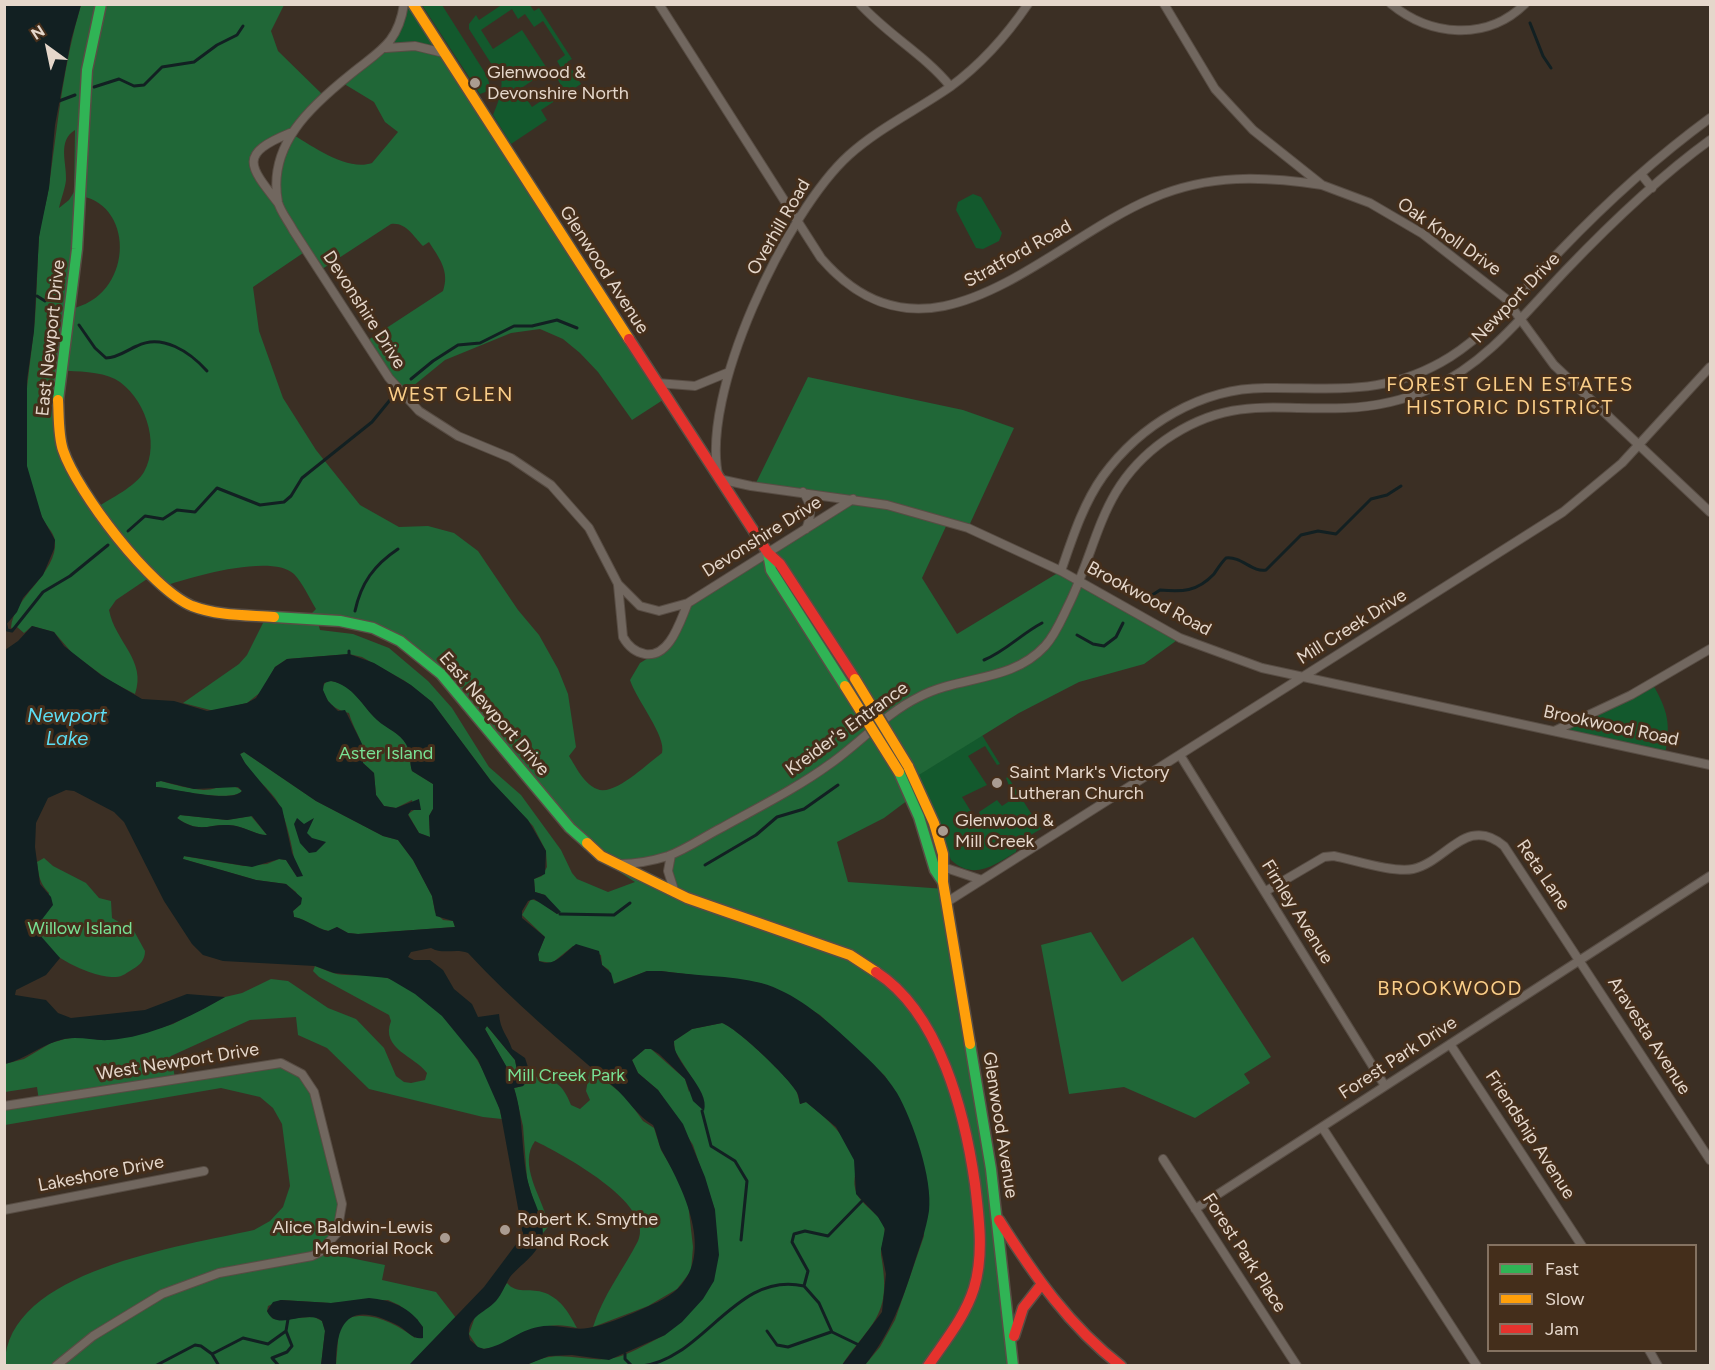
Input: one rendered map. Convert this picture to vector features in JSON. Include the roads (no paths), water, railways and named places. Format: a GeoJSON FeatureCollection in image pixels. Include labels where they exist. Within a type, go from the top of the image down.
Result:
{"type":"FeatureCollection","features":[{"type":"Feature","properties":{"kind":"street","name":"East Newport Drive"},"geometry":{"type":"LineString","coordinates":[[101,4],[87,70],[77,249],[58,401],[62,448],[76,479],[144,569],[161,586],[182,600],[223,614],[357,624],[385,633],[416,651],[441,674],[570,828],[589,847],[614,864],[675,893],[850,955],[884,977],[899,992],[930,1034],[954,1087],[968,1137],[978,1208],[980,1257],[969,1303],[961,1319],[928,1365]]}},
{"type":"Feature","properties":{"kind":"street","name":"Devonshire Drive"},"geometry":{"type":"LineString","coordinates":[[404,4],[396,33],[386,48],[337,85],[290,132],[264,143],[255,155],[254,163],[257,176],[278,203],[293,230],[402,395],[440,427],[511,458],[551,485],[589,528],[618,584],[631,599],[650,609],[668,611],[688,603],[853,499]]}},
{"type":"Feature","properties":{"kind":"street","name":"Glenwood Avenue"},"geometry":{"type":"LineString","coordinates":[[413,4],[719,479],[768,553],[780,564],[855,679],[932,823],[946,868],[943,882]]}},
{"type":"Feature","properties":{"kind":"street","name":"Stratford Road"},"geometry":{"type":"LineString","coordinates":[[659,4],[820,258],[853,289],[889,306],[930,310],[952,306],[978,296],[1128,210],[1174,190],[1206,182],[1257,177],[1322,184]]}},
{"type":"Feature","properties":{"kind":"street"},"geometry":{"type":"LineString","coordinates":[[860,4],[891,34],[937,69],[950,86]]}},
{"type":"Feature","properties":{"kind":"street","name":"Overhill Road"},"geometry":{"type":"LineString","coordinates":[[719,479],[715,456],[717,424],[729,372],[760,293],[798,222],[821,185],[849,154],[950,86],[991,50],[1028,4]]}},
{"type":"Feature","properties":{"kind":"street","name":"Oak Knoll Drive"},"geometry":{"type":"LineString","coordinates":[[1164,4],[1201,69],[1233,111],[1268,144],[1322,184],[1370,203],[1423,234],[1505,298],[1561,372],[1710,512]]}},
{"type":"Feature","properties":{"kind":"street"},"geometry":{"type":"LineString","coordinates":[[1390,4],[1419,23],[1453,31],[1476,29],[1498,23],[1525,4]]}},
{"type":"Feature","properties":{"kind":"street"},"geometry":{"type":"LineString","coordinates":[[386,48],[415,46],[444,53]]}},
{"type":"Feature","properties":{"kind":"street","name":"Newport Drive"},"geometry":{"type":"LineString","coordinates":[[1060,571],[1094,490],[1121,454],[1145,432],[1178,411],[1209,398],[1253,388],[1347,390],[1398,381],[1450,357],[1472,342],[1586,224],[1641,174],[1710,117]]}},
{"type":"Feature","properties":{"kind":"street","name":"Devonshire Drive"},"geometry":{"type":"LineString","coordinates":[[278,203],[280,164],[290,132]]}},
{"type":"Feature","properties":{"kind":"street","name":"Newport Drive"},"geometry":{"type":"LineString","coordinates":[[1080,582],[1106,506],[1126,477],[1148,453],[1178,432],[1207,418],[1244,408],[1278,405],[1349,408],[1408,397],[1460,373],[1483,356],[1586,250],[1652,188],[1710,140]]}},
{"type":"Feature","properties":{"kind":"street"},"geometry":{"type":"LineString","coordinates":[[1641,174],[1652,188]]}},
{"type":"Feature","properties":{"kind":"street","name":"Mill Creek Drive"},"geometry":{"type":"LineString","coordinates":[[947,902],[1563,512],[1603,480],[1640,444],[1710,367]]}},
{"type":"Feature","properties":{"kind":"street"},"geometry":{"type":"LineString","coordinates":[[657,383],[695,386],[729,372]]}},
{"type":"Feature","properties":{"kind":"street"},"geometry":{"type":"LineString","coordinates":[[1278,388],[1278,405]]}},
{"type":"Feature","properties":{"kind":"street","name":"Brookwood Road"},"geometry":{"type":"LineString","coordinates":[[719,479],[743,485],[853,499],[927,515],[968,528],[1060,571],[1180,638],[1226,657],[1304,677],[1710,765]]}},
{"type":"Feature","properties":{"kind":"street"},"geometry":{"type":"LineString","coordinates":[[802,492],[810,504],[811,514],[806,529]]}},
{"type":"Feature","properties":{"kind":"street","name":"Glenwood Avenue"},"geometry":{"type":"LineString","coordinates":[[768,553],[771,570],[845,686],[903,769],[935,870],[943,882],[997,1218],[1041,1285],[1083,1335],[1121,1365]]}},
{"type":"Feature","properties":{"kind":"street","name":"Kreider's Entrance"},"geometry":{"type":"LineString","coordinates":[[614,864],[643,862],[671,855],[800,784],[831,764],[913,700],[952,684],[998,675],[1032,658],[1051,639],[1080,582]]}},
{"type":"Feature","properties":{"kind":"street","name":"Devonshire Drive"},"geometry":{"type":"LineString","coordinates":[[618,584],[623,637],[627,645],[639,653],[651,655],[663,649],[670,642],[688,603]]}},
{"type":"Feature","properties":{"kind":"street"},"geometry":{"type":"LineString","coordinates":[[1554,731],[1633,693],[1710,649]]}},
{"type":"Feature","properties":{"kind":"street","name":"Firnley Avenue"},"geometry":{"type":"LineString","coordinates":[[1180,755],[1385,1086]]}},
{"type":"Feature","properties":{"kind":"street","name":"Reta Lane"},"geometry":{"type":"LineString","coordinates":[[1266,891],[1324,857],[1334,856],[1412,869],[1462,840],[1482,835],[1492,837],[1504,846],[1579,960]]}},
{"type":"Feature","properties":{"kind":"street"},"geometry":{"type":"LineString","coordinates":[[671,855],[668,871],[675,893]]}},
{"type":"Feature","properties":{"kind":"street"},"geometry":{"type":"LineString","coordinates":[[946,868],[982,880]]}},
{"type":"Feature","properties":{"kind":"street","name":"Forest Park Drive"},"geometry":{"type":"LineString","coordinates":[[1195,1209],[1710,876]]}},
{"type":"Feature","properties":{"kind":"street","name":"Aravesta Avenue"},"geometry":{"type":"LineString","coordinates":[[1579,960],[1710,1160]]}},
{"type":"Feature","properties":{"kind":"street","name":"Friendship Avenue"},"geometry":{"type":"LineString","coordinates":[[1450,1044],[1581,1244]]}},
{"type":"Feature","properties":{"kind":"street","name":"West Newport Drive"},"geometry":{"type":"LineString","coordinates":[[4,1106],[281,1063],[302,1074],[314,1092],[342,1204],[337,1233],[320,1252],[301,1259],[219,1273],[162,1294],[93,1336],[56,1365]]}},
{"type":"Feature","properties":{"kind":"street"},"geometry":{"type":"LineString","coordinates":[[1322,1127],[1477,1365]]}},
{"type":"Feature","properties":{"kind":"street","name":"Forest Park Place"},"geometry":{"type":"LineString","coordinates":[[1163,1159],[1297,1365]]}},
{"type":"Feature","properties":{"kind":"street","name":"Lakeshore Drive"},"geometry":{"type":"LineString","coordinates":[[4,1210],[204,1171]]}},
{"type":"Feature","properties":{"kind":"street"},"geometry":{"type":"LineString","coordinates":[[997,1218],[1013,1365]]}},
{"type":"Feature","properties":{"kind":"street"},"geometry":{"type":"LineString","coordinates":[[1012,1345],[1020,1310],[1028,1296],[1041,1285]]}},
{"type":"Feature","properties":{"kind":"street"},"geometry":{"type":"LineString","coordinates":[[1649,1352],[1658,1365]]}},
{"type":"Feature","properties":{"kind":"water"},"geometry":{"type":"Polygon","coordinates":[[[5,4],[81,5],[71,40],[55,125],[49,188],[39,237],[34,331],[27,380],[27,466],[42,517],[55,540],[54,549],[43,575],[23,598],[17,612],[5,626],[5,4]]]}},
{"type":"Feature","properties":{"kind":"water","name":"Newport Lake"},"geometry":{"type":"Polygon","coordinates":[[[32,626],[54,632],[64,646],[101,675],[142,699],[174,701],[207,711],[247,703],[256,698],[275,667],[287,659],[349,654],[374,663],[411,685],[432,702],[491,781],[528,820],[546,851],[545,874],[534,879],[535,892],[545,895],[561,912],[557,914],[534,899],[528,901],[522,911],[522,918],[545,937],[538,954],[539,961],[545,963],[555,961],[576,944],[599,951],[602,965],[611,973],[614,984],[647,971],[724,977],[749,980],[773,987],[808,1006],[861,1052],[881,1072],[897,1093],[909,1119],[925,1167],[929,1211],[923,1238],[900,1304],[888,1329],[865,1365],[842,1365],[882,1312],[886,1274],[881,1249],[885,1229],[878,1217],[856,1194],[854,1160],[836,1127],[806,1102],[800,1104],[797,1093],[783,1075],[750,1043],[729,1027],[722,1023],[692,1029],[674,1041],[675,1049],[702,1094],[705,1102],[704,1111],[693,1101],[685,1079],[659,1054],[651,1049],[645,1049],[632,1060],[638,1073],[658,1090],[683,1124],[705,1177],[715,1210],[719,1255],[714,1281],[703,1299],[682,1322],[665,1335],[609,1360],[572,1355],[549,1356],[526,1365],[409,1365],[484,1287],[523,1235],[500,1110],[478,1060],[442,1016],[415,994],[388,978],[334,973],[315,966],[223,961],[203,955],[192,944],[164,901],[124,822],[114,812],[74,791],[66,790],[48,798],[36,823],[35,847],[40,884],[51,897],[53,905],[40,922],[39,934],[60,958],[46,975],[16,990],[15,995],[46,1000],[58,1013],[71,1018],[145,1010],[187,994],[225,997],[184,1019],[140,1035],[109,1040],[64,1039],[5,1064],[5,650],[18,641],[32,626]],[[331,681],[324,683],[323,690],[328,701],[338,711],[345,710],[362,744],[363,763],[374,773],[376,795],[384,806],[396,808],[419,799],[421,810],[411,810],[408,815],[419,833],[430,837],[429,816],[433,809],[433,784],[412,771],[406,744],[397,734],[377,720],[346,687],[331,681]],[[244,752],[240,754],[282,808],[292,853],[303,876],[297,877],[286,860],[279,859],[252,867],[184,856],[183,859],[256,880],[286,884],[302,898],[301,904],[293,911],[294,917],[328,931],[337,927],[348,933],[358,934],[455,927],[453,921],[436,916],[432,896],[413,860],[398,840],[383,836],[316,801],[244,752]],[[161,781],[156,782],[156,787],[214,796],[236,795],[242,791],[238,787],[194,789],[161,781]],[[180,815],[177,818],[200,827],[236,826],[267,835],[252,816],[227,820],[180,815]],[[431,948],[411,952],[408,957],[414,960],[430,960],[443,970],[454,989],[472,1004],[478,1017],[499,1014],[512,1049],[525,1058],[531,1076],[523,1086],[514,1088],[520,1113],[527,1177],[541,1220],[542,1238],[533,1254],[510,1277],[496,1301],[472,1321],[469,1332],[470,1340],[484,1349],[538,1327],[582,1329],[594,1327],[634,1313],[673,1293],[691,1269],[695,1252],[694,1235],[685,1198],[661,1148],[653,1125],[642,1117],[614,1087],[521,1006],[468,953],[431,948]],[[487,1026],[485,1029],[513,1078],[517,1070],[515,1060],[487,1026]]]}},
{"type":"Feature","properties":{"kind":"water"},"geometry":{"type":"Polygon","coordinates":[[[297,818],[304,824],[314,818],[307,833],[312,838],[326,842],[316,852],[309,853],[300,843],[294,824],[297,818]]]}},
{"type":"Feature","properties":{"kind":"water"},"geometry":{"type":"Polygon","coordinates":[[[369,1298],[392,1303],[412,1314],[423,1327],[423,1338],[413,1336],[383,1319],[370,1315],[359,1315],[350,1318],[339,1335],[336,1365],[321,1365],[325,1331],[322,1321],[308,1317],[277,1320],[267,1311],[273,1302],[281,1300],[331,1303],[369,1298]]]}},
{"type":"Feature","properties":{"kind":"waterway"},"geometry":{"type":"LineString","coordinates":[[1530,23],[1543,56],[1551,68]]}},
{"type":"Feature","properties":{"kind":"waterway"},"geometry":{"type":"LineString","coordinates":[[94,87],[119,79],[134,86],[144,85],[162,67],[194,62],[217,45],[237,35],[243,26]]}},
{"type":"Feature","properties":{"kind":"waterway"},"geometry":{"type":"LineString","coordinates":[[59,101],[75,95]]}},
{"type":"Feature","properties":{"kind":"waterway"},"geometry":{"type":"LineString","coordinates":[[37,296],[45,301]]}},
{"type":"Feature","properties":{"kind":"waterway"},"geometry":{"type":"LineString","coordinates":[[411,379],[458,345],[480,343],[514,326],[532,326],[557,320],[577,328]]}},
{"type":"Feature","properties":{"kind":"waterway"},"geometry":{"type":"LineString","coordinates":[[79,325],[95,348],[106,358],[146,343],[166,343],[184,351],[207,371]]}},
{"type":"Feature","properties":{"kind":"waterway"},"geometry":{"type":"LineString","coordinates":[[128,531],[145,516],[163,519],[177,510],[195,512],[217,488],[260,505],[284,502],[291,496],[302,478],[372,422],[390,400]]}},
{"type":"Feature","properties":{"kind":"waterway"},"geometry":{"type":"LineString","coordinates":[[1143,601],[1160,590],[1182,591],[1195,588],[1208,580],[1226,558],[1237,559],[1256,569],[1266,570],[1301,535],[1318,531],[1336,534],[1371,499],[1387,495],[1401,486]]}},
{"type":"Feature","properties":{"kind":"waterway"},"geometry":{"type":"LineString","coordinates":[[6,625],[7,630],[12,631],[43,592],[70,576],[108,545]]}},
{"type":"Feature","properties":{"kind":"waterway"},"geometry":{"type":"LineString","coordinates":[[355,611],[365,583],[375,568],[398,549]]}},
{"type":"Feature","properties":{"kind":"waterway"},"geometry":{"type":"LineString","coordinates":[[984,660],[1042,623]]}},
{"type":"Feature","properties":{"kind":"waterway"},"geometry":{"type":"LineString","coordinates":[[1077,635],[1093,644],[1104,646],[1116,637],[1123,623]]}},
{"type":"Feature","properties":{"kind":"waterway"},"geometry":{"type":"LineString","coordinates":[[705,865],[756,835],[777,817],[804,809],[838,785]]}},
{"type":"Feature","properties":{"kind":"waterway"},"geometry":{"type":"LineString","coordinates":[[560,914],[614,915],[630,903]]}},
{"type":"Feature","properties":{"kind":"waterway"},"geometry":{"type":"LineString","coordinates":[[702,1111],[711,1146],[735,1161],[747,1181],[741,1240]]}},
{"type":"Feature","properties":{"kind":"waterway"},"geometry":{"type":"LineString","coordinates":[[804,1286],[808,1271],[792,1242],[794,1234],[805,1231],[828,1236],[862,1201]]}},
{"type":"Feature","properties":{"kind":"waterway"},"geometry":{"type":"LineString","coordinates":[[642,1366],[664,1360],[684,1348],[739,1302],[759,1291],[780,1285],[804,1286],[819,1303],[832,1332],[859,1345]]}},
{"type":"Feature","properties":{"kind":"waterway"},"geometry":{"type":"LineString","coordinates":[[155,1366],[195,1345],[201,1346],[212,1354],[243,1338],[268,1344],[286,1331],[288,1319]]}},
{"type":"Feature","properties":{"kind":"waterway"},"geometry":{"type":"LineString","coordinates":[[279,1366],[272,1358],[287,1352],[292,1346],[286,1331]]}},
{"type":"Feature","properties":{"kind":"waterway"},"geometry":{"type":"LineString","coordinates":[[767,1331],[777,1345],[788,1347],[831,1332]]}},
{"type":"Feature","properties":{"kind":"waterway"},"geometry":{"type":"LineString","coordinates":[[212,1354],[219,1366]]}},
{"type":"Feature","properties":{"kind":"waterway"},"geometry":{"type":"LineString","coordinates":[[625,1354],[625,1359],[632,1366]]}},
{"type":"Feature","properties":{"kind":"place","name":"Glenwood & Devonshire North"},"geometry":{"type":"Point","coordinates":[475,83]}},
{"type":"Feature","properties":{"kind":"place","name":"Saint Mark's Victory Lutheran Church"},"geometry":{"type":"Point","coordinates":[997,783]}},
{"type":"Feature","properties":{"kind":"place","name":"Glenwood & Mill Creek"},"geometry":{"type":"Point","coordinates":[943,831]}},
{"type":"Feature","properties":{"kind":"place","name":"Robert K. Smythe Island Rock"},"geometry":{"type":"Point","coordinates":[505,1230]}},
{"type":"Feature","properties":{"kind":"place","name":"Alice Baldwin-Lewis Memorial Rock"},"geometry":{"type":"Point","coordinates":[445,1238]}},
{"type":"Feature","properties":{"kind":"district","name":"WEST GLEN"},"geometry":{"type":"Point","coordinates":[451,395]}},
{"type":"Feature","properties":{"kind":"district","name":"FOREST GLEN ESTATES HISTORIC DISTRICT"},"geometry":{"type":"Point","coordinates":[1510,396]}},
{"type":"Feature","properties":{"kind":"district","name":"BROOKWOOD"},"geometry":{"type":"Point","coordinates":[1450,989]}},
{"type":"Feature","properties":{"kind":"park label","name":"Aster Island"},"geometry":{"type":"Point","coordinates":[386,754]}},
{"type":"Feature","properties":{"kind":"park label","name":"Willow Island"},"geometry":{"type":"Point","coordinates":[80,929]}},
{"type":"Feature","properties":{"kind":"park label","name":"Mill Creek Park"},"geometry":{"type":"Point","coordinates":[566,1076]}}]}
